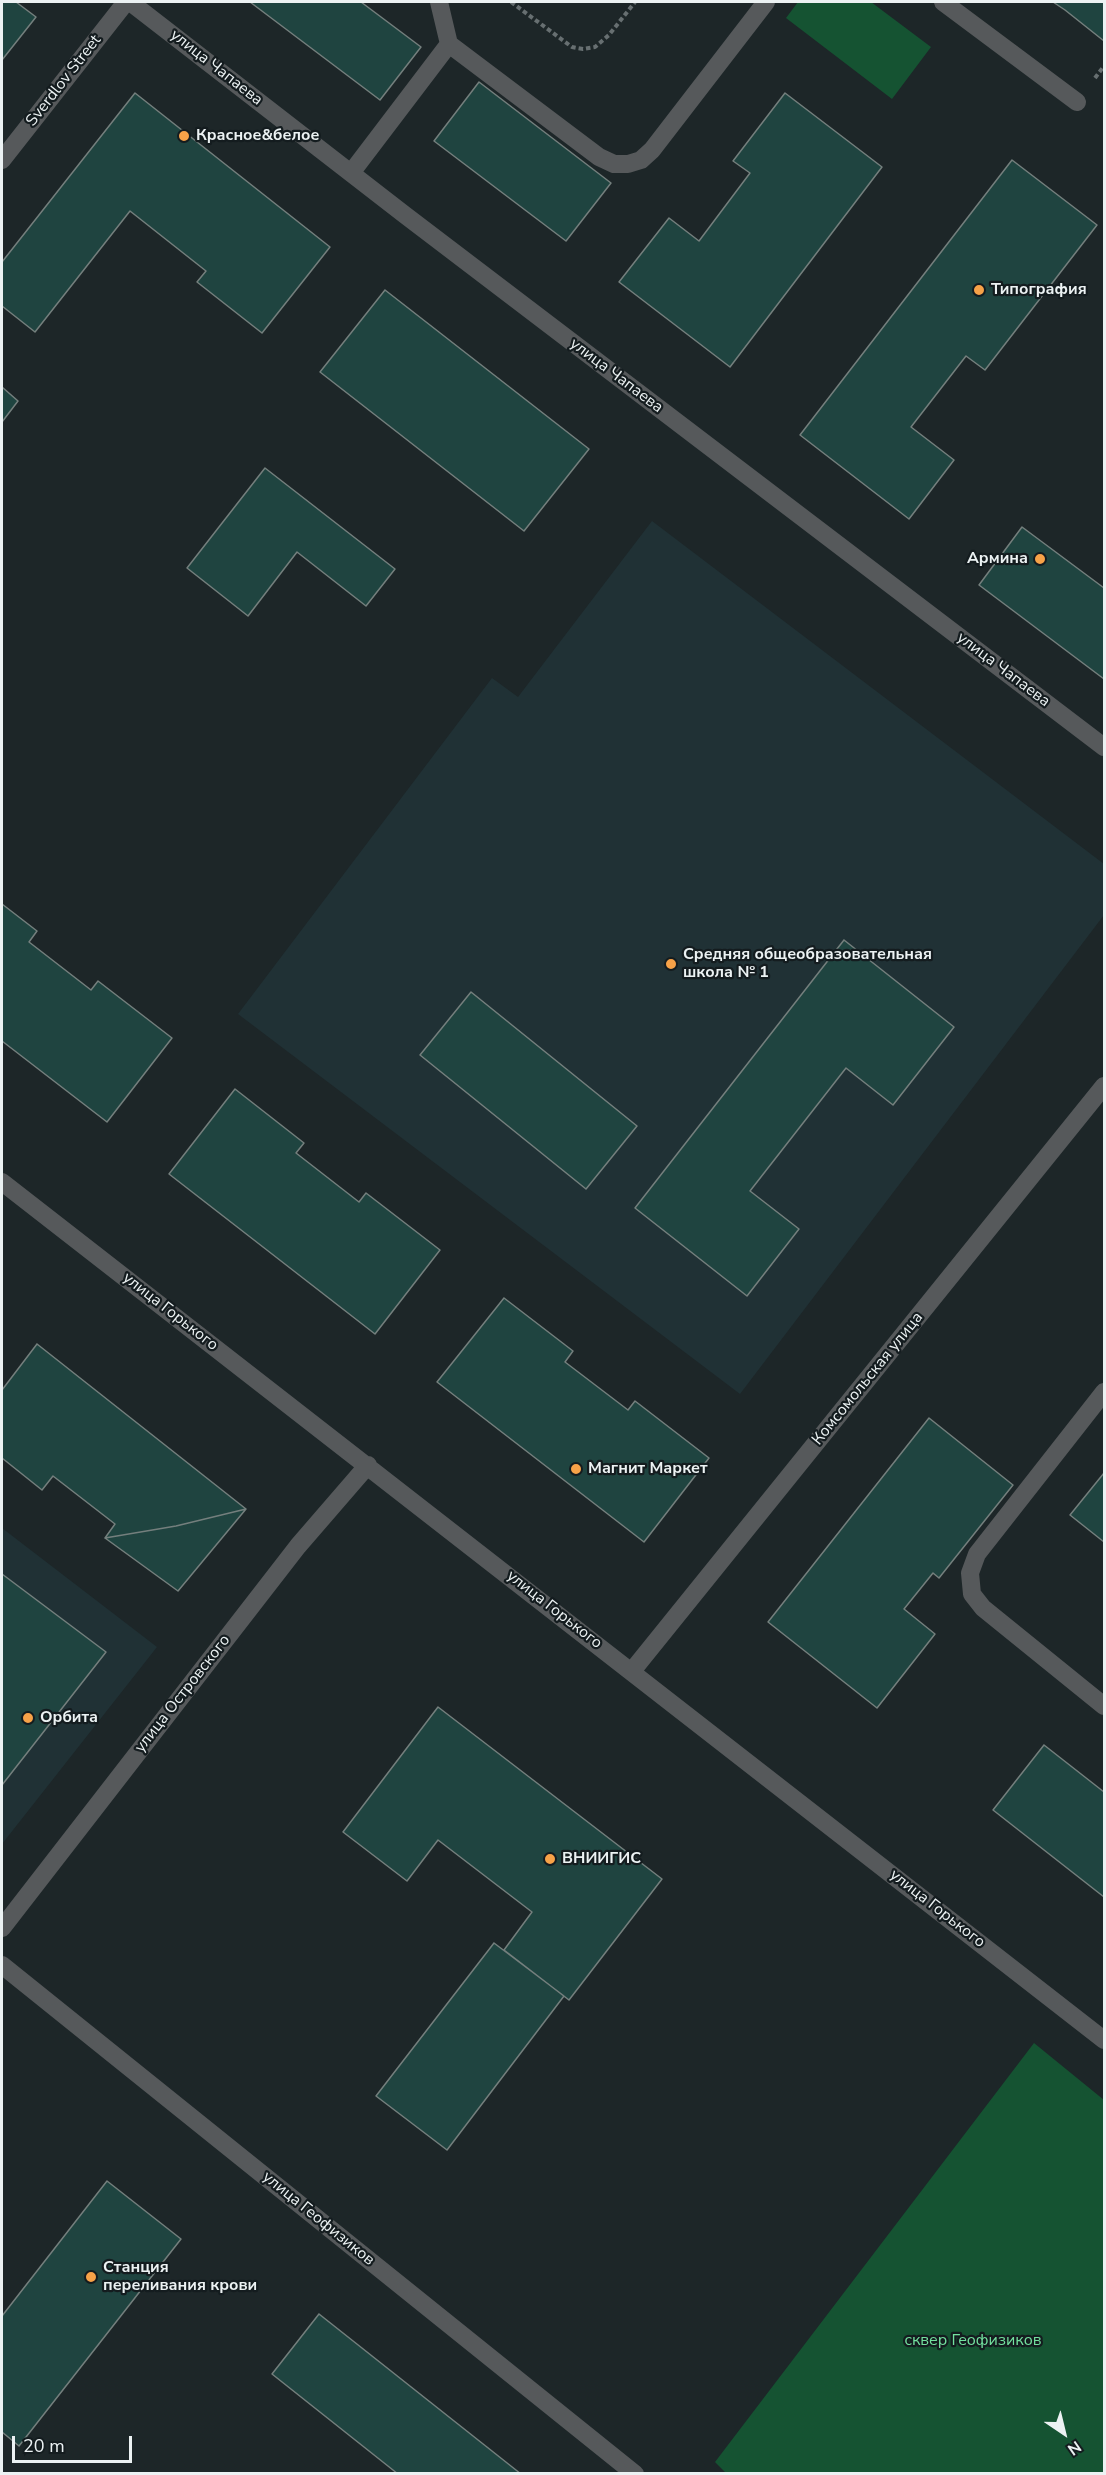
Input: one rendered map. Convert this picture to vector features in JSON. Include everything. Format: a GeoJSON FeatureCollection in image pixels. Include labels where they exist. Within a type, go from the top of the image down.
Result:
{"type":"FeatureCollection","features":[{"type":"Feature","properties":{"kind":"street","name":"Sverdlov Street"},"geometry":{"type":"LineString","coordinates":[[2,160],[128,2]]}},
{"type":"Feature","properties":{"kind":"street","name":"улица Чапаева"},"geometry":{"type":"LineString","coordinates":[[128,2],[1104,747]]}},
{"type":"Feature","properties":{"kind":"street"},"geometry":{"type":"LineString","coordinates":[[439,2],[449,44],[599,158],[614,164],[628,164],[641,160],[652,150],[766,2]]}},
{"type":"Feature","properties":{"kind":"street"},"geometry":{"type":"LineString","coordinates":[[943,2],[1077,102]]}},
{"type":"Feature","properties":{"kind":"street"},"geometry":{"type":"LineString","coordinates":[[351,173],[449,44]]}},
{"type":"Feature","properties":{"kind":"street","name":"Комсомольская улица"},"geometry":{"type":"LineString","coordinates":[[632,1671],[1104,1086]]}},
{"type":"Feature","properties":{"kind":"street","name":"улица Горького"},"geometry":{"type":"LineString","coordinates":[[2,1182],[368,1464],[1104,2040]]}},
{"type":"Feature","properties":{"kind":"street"},"geometry":{"type":"LineString","coordinates":[[1104,1392],[977,1554],[970,1573],[972,1594],[983,1608],[1104,1706]]}},
{"type":"Feature","properties":{"kind":"street","name":"улица Островского"},"geometry":{"type":"LineString","coordinates":[[2,1928],[298,1546],[368,1464]]}},
{"type":"Feature","properties":{"kind":"street","name":"улица Геофизиков"},"geometry":{"type":"LineString","coordinates":[[2,1965],[635,2474]]}},
{"type":"Feature","properties":{"kind":"path"},"geometry":{"type":"LineString","coordinates":[[512,2],[572,47],[583,49],[595,47],[609,35],[635,2]]}},
{"type":"Feature","properties":{"kind":"shaded area","name":"Средняя общеобразовательная школа № 1"},"geometry":{"type":"Polygon","coordinates":[[[652,521],[1104,864],[1104,915],[740,1394],[238,1014],[492,678],[518,697],[652,521]]]}},
{"type":"Feature","properties":{"kind":"shaded area"},"geometry":{"type":"Polygon","coordinates":[[[2,1528],[157,1647],[2,1844],[2,1528]]]}},
{"type":"Feature","properties":{"kind":"green space"},"geometry":{"type":"Polygon","coordinates":[[[798,2],[871,2],[931,47],[892,99],[786,18],[798,2]]]}},
{"type":"Feature","properties":{"kind":"green space","name":"cквер Геофизиков"},"geometry":{"type":"Polygon","coordinates":[[[1034,2043],[1104,2100],[1104,2473],[726,2473],[715,2462],[1034,2043]]]}},
{"type":"Feature","properties":{"kind":"building"},"geometry":{"type":"Polygon","coordinates":[[[2,2],[16,2],[36,17],[2,60],[2,2]]]}},
{"type":"Feature","properties":{"kind":"building"},"geometry":{"type":"Polygon","coordinates":[[[250,2],[361,2],[421,47],[380,100],[250,2]]]}},
{"type":"Feature","properties":{"kind":"building"},"geometry":{"type":"Polygon","coordinates":[[[1053,2],[1104,2],[1104,41],[1065,10],[1053,2]]]}},
{"type":"Feature","properties":{"kind":"building"},"geometry":{"type":"Polygon","coordinates":[[[479,82],[611,183],[566,241],[434,141],[479,82]]]}},
{"type":"Feature","properties":{"kind":"building"},"geometry":{"type":"Polygon","coordinates":[[[135,93],[330,247],[262,333],[197,282],[206,271],[130,211],[35,332],[2,306],[2,262],[135,93]]]}},
{"type":"Feature","properties":{"kind":"building"},"geometry":{"type":"Polygon","coordinates":[[[785,93],[882,167],[730,367],[619,282],[669,218],[699,241],[750,173],[733,161],[785,93]]]}},
{"type":"Feature","properties":{"kind":"building","name":"Типография"},"geometry":{"type":"Polygon","coordinates":[[[1012,160],[1097,225],[985,370],[966,356],[911,427],[954,460],[909,519],[800,435],[1012,160]]]}},
{"type":"Feature","properties":{"kind":"building"},"geometry":{"type":"Polygon","coordinates":[[[385,290],[589,449],[524,531],[320,372],[385,290]]]}},
{"type":"Feature","properties":{"kind":"building"},"geometry":{"type":"Polygon","coordinates":[[[2,387],[18,401],[2,422],[2,387]]]}},
{"type":"Feature","properties":{"kind":"building"},"geometry":{"type":"Polygon","coordinates":[[[265,468],[395,569],[366,606],[297,552],[248,616],[187,568],[265,468]]]}},
{"type":"Feature","properties":{"kind":"building"},"geometry":{"type":"Polygon","coordinates":[[[1022,527],[1104,588],[1104,679],[979,585],[1022,527]]]}},
{"type":"Feature","properties":{"kind":"building"},"geometry":{"type":"Polygon","coordinates":[[[2,904],[37,931],[29,942],[91,990],[98,981],[172,1038],[107,1122],[2,1041],[2,904]]]}},
{"type":"Feature","properties":{"kind":"building"},"geometry":{"type":"Polygon","coordinates":[[[844,940],[954,1027],[893,1105],[846,1068],[750,1191],[799,1229],[747,1296],[635,1208],[844,940]]]}},
{"type":"Feature","properties":{"kind":"building"},"geometry":{"type":"Polygon","coordinates":[[[471,992],[637,1126],[586,1189],[420,1055],[471,992]]]}},
{"type":"Feature","properties":{"kind":"building"},"geometry":{"type":"Polygon","coordinates":[[[235,1089],[304,1143],[296,1153],[359,1202],[366,1193],[440,1250],[375,1334],[169,1174],[235,1089]]]}},
{"type":"Feature","properties":{"kind":"building"},"geometry":{"type":"Polygon","coordinates":[[[504,1298],[573,1351],[565,1362],[628,1410],[635,1401],[709,1458],[644,1542],[437,1382],[504,1298]]]}},
{"type":"Feature","properties":{"kind":"building"},"geometry":{"type":"Polygon","coordinates":[[[37,1344],[246,1509],[176,1526],[105,1538],[115,1524],[53,1476],[42,1490],[2,1458],[2,1390],[37,1344]]]}},
{"type":"Feature","properties":{"kind":"building"},"geometry":{"type":"Polygon","coordinates":[[[929,1418],[1013,1485],[939,1578],[933,1573],[904,1609],[935,1634],[877,1708],[768,1622],[929,1418]]]}},
{"type":"Feature","properties":{"kind":"building"},"geometry":{"type":"Polygon","coordinates":[[[1104,1473],[1104,1542],[1070,1515],[1104,1473]]]}},
{"type":"Feature","properties":{"kind":"building"},"geometry":{"type":"Polygon","coordinates":[[[246,1509],[178,1591],[105,1538],[176,1526],[246,1509]]]}},
{"type":"Feature","properties":{"kind":"building","name":"Орбита"},"geometry":{"type":"Polygon","coordinates":[[[2,1574],[106,1652],[2,1785],[2,1574]]]}},
{"type":"Feature","properties":{"kind":"building","name":"ВНИИГИС"},"geometry":{"type":"Polygon","coordinates":[[[438,1707],[662,1879],[569,2000],[504,1950],[532,1912],[438,1840],[407,1881],[343,1832],[438,1707]]]}},
{"type":"Feature","properties":{"kind":"building"},"geometry":{"type":"Polygon","coordinates":[[[1044,1745],[1104,1792],[1104,1897],[993,1810],[1044,1745]]]}},
{"type":"Feature","properties":{"kind":"building"},"geometry":{"type":"Polygon","coordinates":[[[494,1943],[564,1996],[447,2150],[376,2096],[494,1943]]]}},
{"type":"Feature","properties":{"kind":"building","name":"Станция переливания крови"},"geometry":{"type":"Polygon","coordinates":[[[107,2181],[181,2239],[19,2446],[2,2432],[2,2316],[107,2181]]]}},
{"type":"Feature","properties":{"kind":"building"},"geometry":{"type":"Polygon","coordinates":[[[319,2314],[521,2474],[398,2474],[272,2374],[319,2314]]]}},
{"type":"Feature","properties":{"kind":"place","name":"Красное&белое"},"geometry":{"type":"Point","coordinates":[184,136]}},
{"type":"Feature","properties":{"kind":"place","name":"Типография"},"geometry":{"type":"Point","coordinates":[979,290]}},
{"type":"Feature","properties":{"kind":"place","name":"Армина"},"geometry":{"type":"Point","coordinates":[1040,559]}},
{"type":"Feature","properties":{"kind":"place","name":"Средняя общеобразовательная школа № 1"},"geometry":{"type":"Point","coordinates":[671,964]}},
{"type":"Feature","properties":{"kind":"place","name":"Магнит Маркет"},"geometry":{"type":"Point","coordinates":[576,1469]}},
{"type":"Feature","properties":{"kind":"place","name":"Орбита"},"geometry":{"type":"Point","coordinates":[28,1718]}},
{"type":"Feature","properties":{"kind":"place","name":"ВНИИГИС"},"geometry":{"type":"Point","coordinates":[550,1859]}},
{"type":"Feature","properties":{"kind":"place","name":"Станция переливания крови"},"geometry":{"type":"Point","coordinates":[91,2277]}}]}
